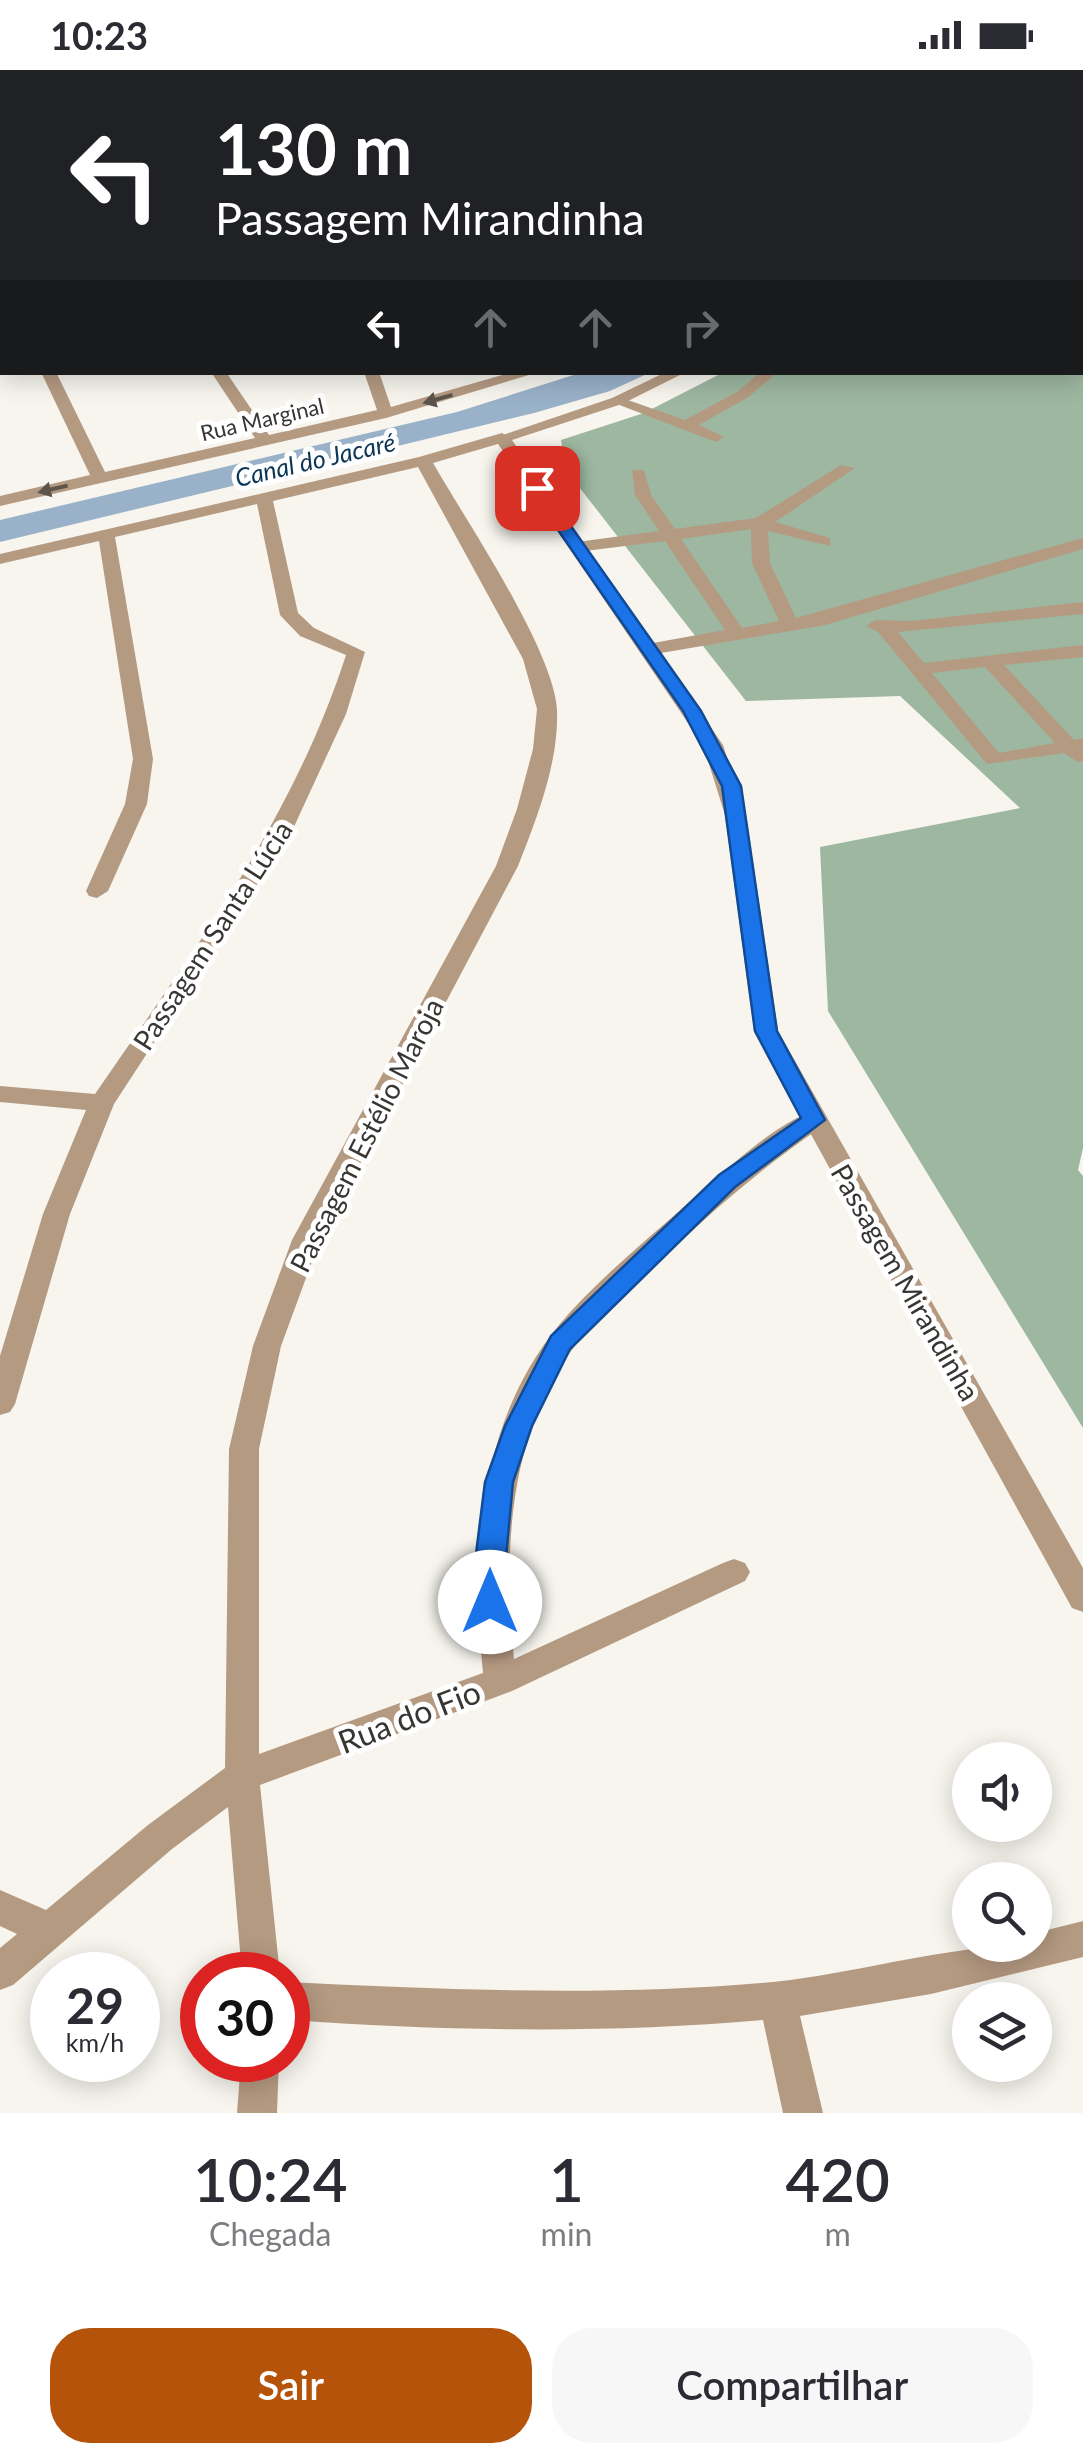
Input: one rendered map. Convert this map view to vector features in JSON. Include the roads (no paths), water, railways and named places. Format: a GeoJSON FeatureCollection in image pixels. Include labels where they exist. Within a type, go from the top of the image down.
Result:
{"type":"FeatureCollection","features":[{"type":"Feature","properties":{"kind":"street"},"geometry":{"type":"LineString","coordinates":[[49,375],[100,479]]}},
{"type":"Feature","properties":{"kind":"street"},"geometry":{"type":"LineString","coordinates":[[220,375],[266,442]]}},
{"type":"Feature","properties":{"kind":"street"},"geometry":{"type":"LineString","coordinates":[[372,375],[386,413]]}},
{"type":"Feature","properties":{"kind":"street","name":"Rua Marginal"},"geometry":{"type":"LineString","coordinates":[[0,502],[386,413],[509,375]]}},
{"type":"Feature","properties":{"kind":"street"},"geometry":{"type":"LineString","coordinates":[[0,560],[423,461],[617,401],[673,375]]}},
{"type":"Feature","properties":{"kind":"street"},"geometry":{"type":"LineString","coordinates":[[686,426],[742,395],[768,375]]}},
{"type":"Feature","properties":{"kind":"street"},"geometry":{"type":"LineString","coordinates":[[617,401],[716,436]]}},
{"type":"Feature","properties":{"kind":"street","name":"Passagem Mirandinha"},"geometry":{"type":"LineString","coordinates":[[502,438],[713,745],[732,786],[766,1031],[1083,1598]]}},
{"type":"Feature","properties":{"kind":"street","name":"Passagem Estélio Maroja"},"geometry":{"type":"LineString","coordinates":[[258,1952],[242,1776],[244,1449],[268,1346],[306,1240],[507,866],[528,813],[548,707],[535,664],[423,461]]}},
{"type":"Feature","properties":{"kind":"street"},"geometry":{"type":"LineString","coordinates":[[790,624],[759,564],[754,544],[761,523],[847,468]]}},
{"type":"Feature","properties":{"kind":"street"},"geometry":{"type":"LineString","coordinates":[[638,474],[643,495],[736,633]]}},
{"type":"Feature","properties":{"kind":"street","name":"Passagem Santa Lúcia"},"geometry":{"type":"LineString","coordinates":[[0,1404],[41,1258],[102,1103],[295,809],[344,700],[356,652],[306,632],[289,615],[264,497]]}},
{"type":"Feature","properties":{"kind":"street"},"geometry":{"type":"LineString","coordinates":[[578,547],[761,523],[824,542]]}},
{"type":"Feature","properties":{"kind":"street"},"geometry":{"type":"LineString","coordinates":[[97,890],[136,804],[144,759],[106,534]]}},
{"type":"Feature","properties":{"kind":"street"},"geometry":{"type":"LineString","coordinates":[[649,649],[825,619],[1083,543]]}},
{"type":"Feature","properties":{"kind":"street"},"geometry":{"type":"LineString","coordinates":[[1062,550],[1083,562]]}},
{"type":"Feature","properties":{"kind":"street"},"geometry":{"type":"LineString","coordinates":[[825,619],[884,627],[1083,608]]}},
{"type":"Feature","properties":{"kind":"street"},"geometry":{"type":"LineString","coordinates":[[884,627],[994,760],[1078,751]]}},
{"type":"Feature","properties":{"kind":"street"},"geometry":{"type":"LineString","coordinates":[[918,669],[1083,651]]}},
{"type":"Feature","properties":{"kind":"street"},"geometry":{"type":"LineString","coordinates":[[990,662],[1078,751]]}},
{"type":"Feature","properties":{"kind":"street"},"geometry":{"type":"LineString","coordinates":[[0,1094],[102,1103]]}},
{"type":"Feature","properties":{"kind":"street","name":"Rua do Fio"},"geometry":{"type":"LineString","coordinates":[[0,1972],[48,1929],[242,1776],[500,1682],[490,1554],[499,1482],[540,1376],[560,1343],[667,1237],[727,1181],[814,1120]]}},
{"type":"Feature","properties":{"kind":"street"},"geometry":{"type":"LineString","coordinates":[[500,1682],[734,1572]]}},
{"type":"Feature","properties":{"kind":"street"},"geometry":{"type":"LineString","coordinates":[[0,1908],[48,1929]]}},
{"type":"Feature","properties":{"kind":"street"},"geometry":{"type":"LineString","coordinates":[[310,2002],[489,2011],[777,2000],[1006,1958],[1083,1939]]}},
{"type":"Feature","properties":{"kind":"street"},"geometry":{"type":"LineString","coordinates":[[777,2000],[803,2113]]}},
{"type":"Feature","properties":{"kind":"street"},"geometry":{"type":"LineString","coordinates":[[257,2113],[259,2082]]}},
{"type":"Feature","properties":{"kind":"water","name":"Canal do Jacaré"},"geometry":{"type":"Polygon","coordinates":[[[574,375],[645,375],[610,391],[534,413],[0,542],[0,520],[457,412],[574,375]]]}}]}
